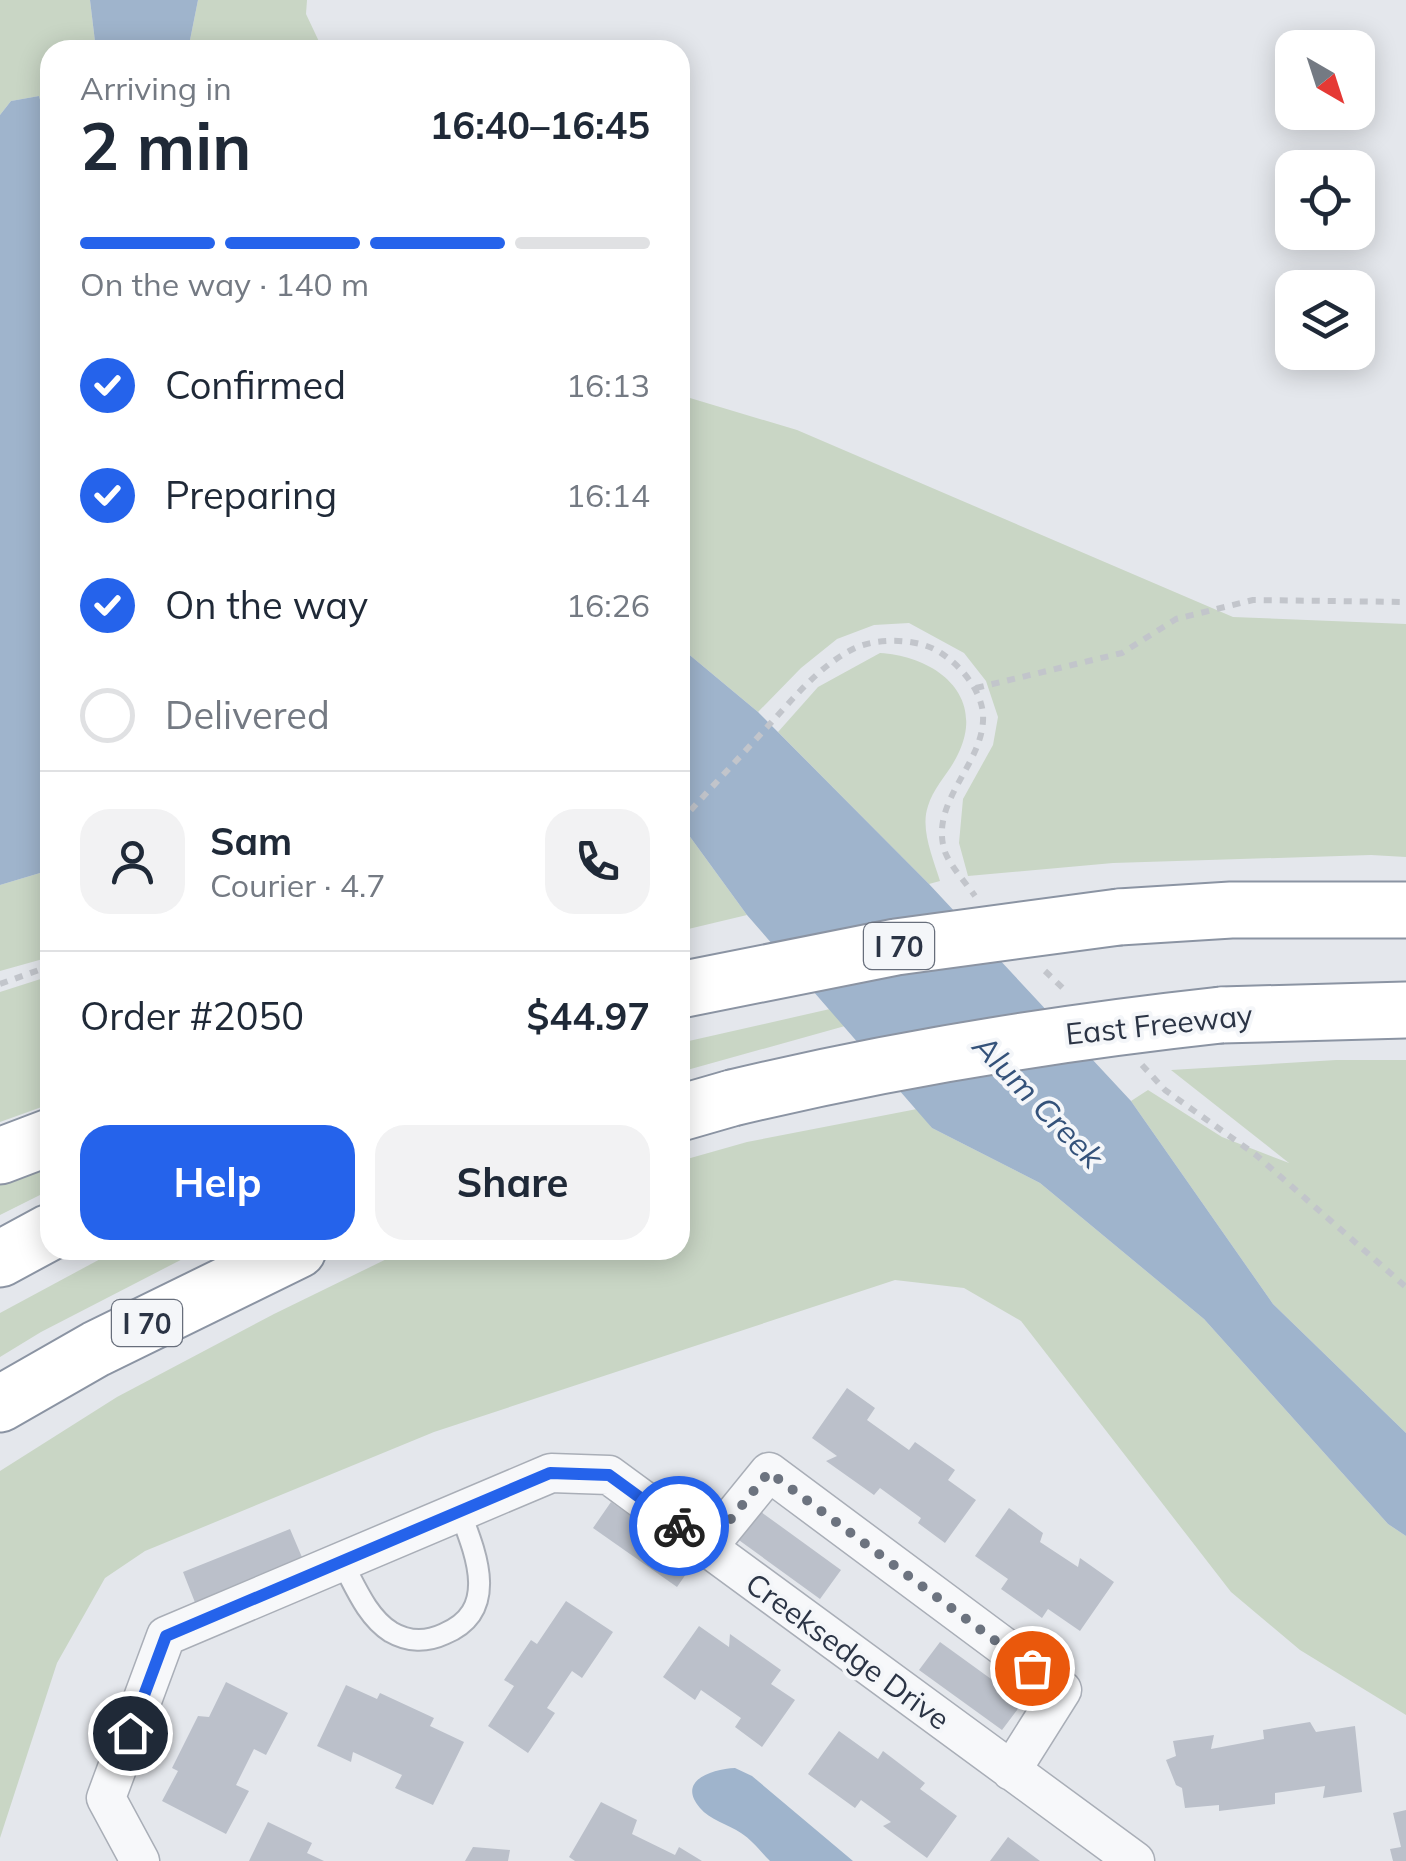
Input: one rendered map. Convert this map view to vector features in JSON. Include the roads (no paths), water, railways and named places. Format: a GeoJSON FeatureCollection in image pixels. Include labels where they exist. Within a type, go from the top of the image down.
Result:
{"type":"FeatureCollection","features":[{"type":"Feature","properties":{"kind":"highway","name":"I 70"},"geometry":{"type":"LineString","coordinates":[[690,988],[896,947],[1119,917],[1231,910],[1406,910]]}},
{"type":"Feature","properties":{"kind":"highway","name":"East Freeway"},"geometry":{"type":"LineString","coordinates":[[690,1109],[854,1069],[1098,1028],[1221,1014],[1406,1010]]}},
{"type":"Feature","properties":{"kind":"highway"},"geometry":{"type":"LineString","coordinates":[[0,1156],[40,1141]]}},
{"type":"Feature","properties":{"kind":"highway"},"geometry":{"type":"LineString","coordinates":[[0,1259],[40,1237]]}},
{"type":"Feature","properties":{"kind":"highway","name":"I 70"},"geometry":{"type":"LineString","coordinates":[[0,1404],[144,1324],[277,1260]]}},
{"type":"Feature","properties":{"kind":"street"},"geometry":{"type":"LineString","coordinates":[[708,1547],[769,1472],[1062,1690],[1011,1771]]}},
{"type":"Feature","properties":{"kind":"street","name":"Creeksedge Drive"},"geometry":{"type":"LineString","coordinates":[[140,1861],[106,1798],[166,1636],[550,1473],[609,1475],[1135,1861]]}},
{"type":"Feature","properties":{"kind":"lane"},"geometry":{"type":"LineString","coordinates":[[342,1562],[369,1611],[390,1631],[408,1639],[431,1640],[470,1618],[479,1592],[479,1561],[460,1512]]}},
{"type":"Feature","properties":{"kind":"water"},"geometry":{"type":"Polygon","coordinates":[[[90,0],[198,0],[190,40],[95,40],[90,0]]]}},
{"type":"Feature","properties":{"kind":"water"},"geometry":{"type":"Polygon","coordinates":[[[39,96],[40,100],[40,873],[0,885],[0,115],[11,101],[39,96]]]}},
{"type":"Feature","properties":{"kind":"water","name":"Alum Creek"},"geometry":{"type":"Polygon","coordinates":[[[690,655],[758,712],[929,884],[1131,1101],[1273,1304],[1406,1433],[1406,1536],[1388,1524],[1204,1319],[1040,1183],[932,1128],[747,915],[690,837],[690,655]]]}},
{"type":"Feature","properties":{"kind":"water"},"geometry":{"type":"Polygon","coordinates":[[[735,1768],[752,1776],[853,1861],[770,1861],[745,1836],[704,1812],[694,1798],[695,1783],[708,1774],[735,1768]]]}}]}
